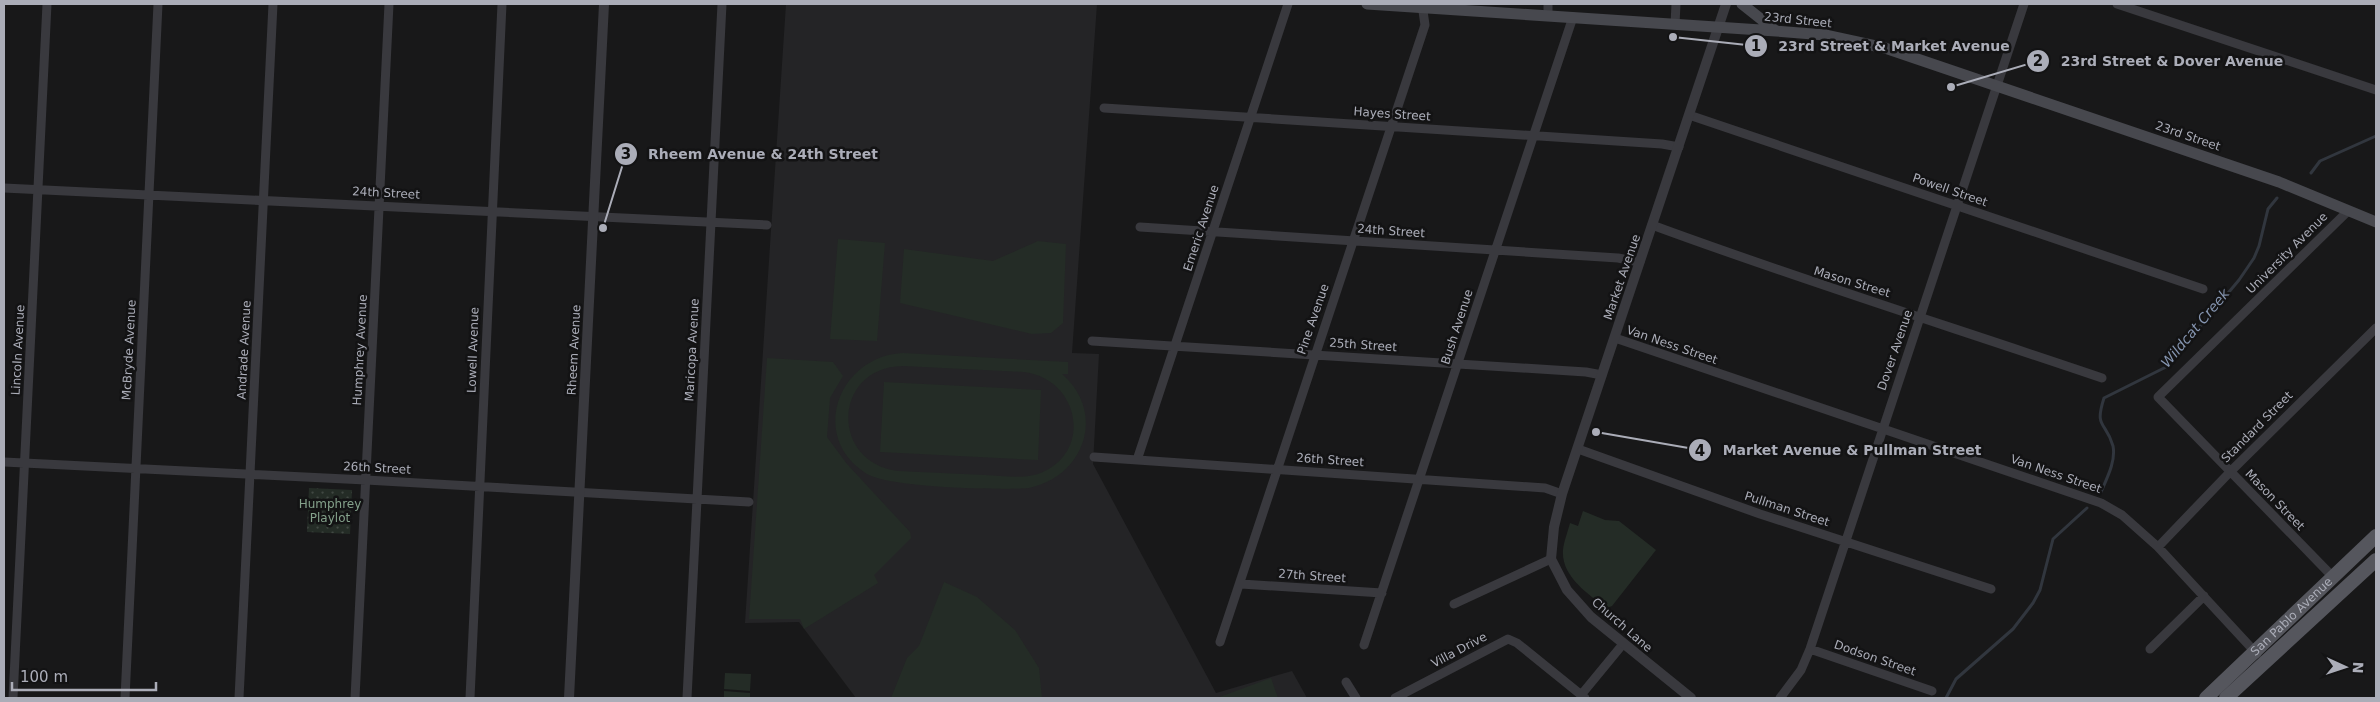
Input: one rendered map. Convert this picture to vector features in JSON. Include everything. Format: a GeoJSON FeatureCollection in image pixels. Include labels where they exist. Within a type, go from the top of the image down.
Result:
{"type":"FeatureCollection","features":[{"type":"Feature","properties":{"kind":"main road","name":"23rd Street"},"geometry":{"type":"LineString","coordinates":[[1367,4],[1548,10],[1573,17],[1825,35],[1870,44],[2279,182],[2376,222]]}},
{"type":"Feature","properties":{"kind":"main road"},"geometry":{"type":"LineString","coordinates":[[1742,4],[1776,31]]}},
{"type":"Feature","properties":{"kind":"main road","name":"San Pablo Avenue"},"geometry":{"type":"LineString","coordinates":[[2206,698],[2254,650],[2376,536]]}},
{"type":"Feature","properties":{"kind":"main road","name":"San Pablo Avenue"},"geometry":{"type":"LineString","coordinates":[[2226,698],[2376,560]]}},
{"type":"Feature","properties":{"kind":"main road"},"geometry":{"type":"LineString","coordinates":[[2295,634],[2291,629],[2292,623],[2310,606],[2314,594]]}},
{"type":"Feature","properties":{"kind":"street","name":"Lincoln Avenue"},"geometry":{"type":"LineString","coordinates":[[13,698],[47,4]]}},
{"type":"Feature","properties":{"kind":"street","name":"McBryde Avenue"},"geometry":{"type":"LineString","coordinates":[[125,698],[158,4]]}},
{"type":"Feature","properties":{"kind":"street","name":"Andrade Avenue"},"geometry":{"type":"LineString","coordinates":[[240,698],[273,4]]}},
{"type":"Feature","properties":{"kind":"street","name":"Humphrey Avenue"},"geometry":{"type":"LineString","coordinates":[[355,698],[390,4]]}},
{"type":"Feature","properties":{"kind":"street","name":"Lowell Avenue"},"geometry":{"type":"LineString","coordinates":[[470,698],[502,4]]}},
{"type":"Feature","properties":{"kind":"street","name":"Rheem Avenue"},"geometry":{"type":"LineString","coordinates":[[569,698],[604,4]]}},
{"type":"Feature","properties":{"kind":"street","name":"Maricopa Avenue"},"geometry":{"type":"LineString","coordinates":[[687,698],[722,4]]}},
{"type":"Feature","properties":{"kind":"street","name":"Emeric Avenue"},"geometry":{"type":"LineString","coordinates":[[1138,460],[1288,4]]}},
{"type":"Feature","properties":{"kind":"street"},"geometry":{"type":"LineString","coordinates":[[1675,24],[1676,4]]}},
{"type":"Feature","properties":{"kind":"street","name":"Market Avenue"},"geometry":{"type":"LineString","coordinates":[[1551,559],[1554,527],[1562,494],[1726,4]]}},
{"type":"Feature","properties":{"kind":"street","name":"Dover Avenue"},"geometry":{"type":"LineString","coordinates":[[1780,698],[1801,670],[1810,649],[2024,4]]}},
{"type":"Feature","properties":{"kind":"street"},"geometry":{"type":"LineString","coordinates":[[2117,4],[2376,90]]}},
{"type":"Feature","properties":{"kind":"street","name":"Pine Avenue"},"geometry":{"type":"LineString","coordinates":[[1220,642],[1425,25],[1422,6]]}},
{"type":"Feature","properties":{"kind":"street","name":"Bush Avenue"},"geometry":{"type":"LineString","coordinates":[[1364,645],[1573,17]]}},
{"type":"Feature","properties":{"kind":"street","name":"Hayes Street"},"geometry":{"type":"LineString","coordinates":[[1104,108],[1662,144],[1679,147]]}},
{"type":"Feature","properties":{"kind":"street","name":"Powell Street"},"geometry":{"type":"LineString","coordinates":[[1689,115],[2202,289]]}},
{"type":"Feature","properties":{"kind":"street","name":"24th Street"},"geometry":{"type":"LineString","coordinates":[[4,188],[767,225]]}},
{"type":"Feature","properties":{"kind":"street","name":"University Avenue"},"geometry":{"type":"LineString","coordinates":[[2158,397],[2348,210]]}},
{"type":"Feature","properties":{"kind":"street","name":"Mason Street"},"geometry":{"type":"LineString","coordinates":[[1652,226],[1782,272],[1920,316],[2102,378]]}},
{"type":"Feature","properties":{"kind":"street","name":"24th Street"},"geometry":{"type":"LineString","coordinates":[[1140,227],[1618,258],[1640,262]]}},
{"type":"Feature","properties":{"kind":"street","name":"Standard Street"},"geometry":{"type":"LineString","coordinates":[[2158,547],[2230,472],[2376,328]]}},
{"type":"Feature","properties":{"kind":"street","name":"Van Ness Street"},"geometry":{"type":"LineString","coordinates":[[1615,338],[2101,503],[2122,515],[2158,547],[2264,662]]}},
{"type":"Feature","properties":{"kind":"street","name":"25th Street"},"geometry":{"type":"LineString","coordinates":[[1092,341],[1586,372],[1602,375]]}},
{"type":"Feature","properties":{"kind":"street","name":"Mason Street"},"geometry":{"type":"LineString","coordinates":[[2158,397],[2332,577]]}},
{"type":"Feature","properties":{"kind":"street","name":"Pullman Street"},"geometry":{"type":"LineString","coordinates":[[1578,449],[1760,514],[1991,588]]}},
{"type":"Feature","properties":{"kind":"street","name":"26th Street"},"geometry":{"type":"LineString","coordinates":[[1094,457],[1545,488],[1562,494]]}},
{"type":"Feature","properties":{"kind":"street","name":"26th Street"},"geometry":{"type":"LineString","coordinates":[[4,462],[480,486],[579,494],[697,498],[749,502]]}},
{"type":"Feature","properties":{"kind":"street"},"geometry":{"type":"LineString","coordinates":[[1454,604],[1551,559]]}},
{"type":"Feature","properties":{"kind":"street","name":"Church Lane"},"geometry":{"type":"LineString","coordinates":[[1551,559],[1566,590],[1591,617],[1691,698]]}},
{"type":"Feature","properties":{"kind":"street","name":"27th Street"},"geometry":{"type":"LineString","coordinates":[[1240,584],[1382,593]]}},
{"type":"Feature","properties":{"kind":"street"},"geometry":{"type":"LineString","coordinates":[[2150,649],[2204,596]]}},
{"type":"Feature","properties":{"kind":"street","name":"Villa Drive"},"geometry":{"type":"LineString","coordinates":[[1395,698],[1508,639],[1517,643],[1583,696],[1623,644]]}},
{"type":"Feature","properties":{"kind":"street","name":"Dodson Street"},"geometry":{"type":"LineString","coordinates":[[1810,649],[1932,691]]}},
{"type":"Feature","properties":{"kind":"street"},"geometry":{"type":"LineString","coordinates":[[1346,682],[1356,698]]}},
{"type":"Feature","properties":{"kind":"shaded area"},"geometry":{"type":"Polygon","coordinates":[[[786,4],[1097,4],[1072,353],[1099,354],[1093,464],[1216,693],[1292,671],[1307,698],[856,698],[799,622],[745,623],[786,4]]]}},
{"type":"Feature","properties":{"kind":"green space"},"geometry":{"type":"Polygon","coordinates":[[[838,239],[885,243],[877,341],[830,339],[838,239]]]}},
{"type":"Feature","properties":{"kind":"green space"},"geometry":{"type":"Polygon","coordinates":[[[1038,241],[1066,244],[1063,323],[1051,333],[1032,334],[900,303],[904,249],[993,261],[1038,241]]]}},
{"type":"Feature","properties":{"kind":"green space"},"geometry":{"type":"Polygon","coordinates":[[[903,353],[1068,362],[1068,374],[1062,374],[1076,390],[1084,407],[1086,424],[1083,442],[1075,457],[1064,471],[1048,482],[1029,488],[994,489],[921,485],[880,479],[867,474],[849,459],[839,440],[835,421],[838,401],[847,383],[862,368],[880,358],[903,353]],[[903,366],[880,370],[863,382],[852,397],[848,416],[851,434],[860,451],[876,464],[898,471],[1012,477],[1038,474],[1056,464],[1067,451],[1073,435],[1073,418],[1068,402],[1058,388],[1043,378],[1024,372],[903,366]]]}},
{"type":"Feature","properties":{"kind":"green space"},"geometry":{"type":"Polygon","coordinates":[[[767,358],[833,362],[843,376],[830,398],[827,437],[847,464],[910,532],[911,538],[874,575],[878,583],[804,629],[800,619],[749,619],[767,358]]]}},
{"type":"Feature","properties":{"kind":"green space"},"geometry":{"type":"Polygon","coordinates":[[[884,382],[1041,390],[1038,460],[880,452],[884,382]]]}},
{"type":"Feature","properties":{"kind":"green space","name":"Humphrey Playlot"},"geometry":{"type":"Polygon","coordinates":[[[309,488],[352,490],[350,534],[307,532],[309,488]]]}},
{"type":"Feature","properties":{"kind":"green space"},"geometry":{"type":"Polygon","coordinates":[[[1583,511],[1605,520],[1619,521],[1656,550],[1612,606],[1606,608],[1577,584],[1566,568],[1564,560],[1563,550],[1570,523],[1578,526],[1583,511]]]}},
{"type":"Feature","properties":{"kind":"green space"},"geometry":{"type":"Polygon","coordinates":[[[944,582],[977,597],[1015,630],[1039,668],[1042,698],[891,698],[907,658],[919,646],[944,582]]]}},
{"type":"Feature","properties":{"kind":"green space"},"geometry":{"type":"Polygon","coordinates":[[[725,673],[751,674],[750,691],[724,689],[725,673]]]}},
{"type":"Feature","properties":{"kind":"green space"},"geometry":{"type":"Polygon","coordinates":[[[1271,678],[1278,698],[1217,698],[1271,678]]]}},
{"type":"Feature","properties":{"kind":"green space"},"geometry":{"type":"Polygon","coordinates":[[[724,691],[750,693],[750,698],[724,698],[724,691]]]}},
{"type":"Feature","properties":{"kind":"waterway","name":"Wildcat Creek"},"geometry":{"type":"LineString","coordinates":[[2311,173],[2320,161],[2376,136]]}},
{"type":"Feature","properties":{"kind":"waterway","name":"Wildcat Creek"},"geometry":{"type":"LineString","coordinates":[[2101,492],[2114,452],[2100,415],[2104,398],[2166,367],[2239,280],[2254,258],[2259,246],[2268,209],[2277,198]]}},
{"type":"Feature","properties":{"kind":"waterway","name":"Wildcat Creek"},"geometry":{"type":"LineString","coordinates":[[1946,698],[1956,679],[2013,629],[2033,603],[2040,590],[2053,539],[2087,508]]}},
{"type":"Feature","properties":{"kind":"place","name":"23rd Street & Market Avenue"},"geometry":{"type":"Point","coordinates":[1673,37]}},
{"type":"Feature","properties":{"kind":"place","name":"23rd Street & Dover Avenue"},"geometry":{"type":"Point","coordinates":[1951,87]}},
{"type":"Feature","properties":{"kind":"place","name":"Rheem Avenue & 24th Street"},"geometry":{"type":"Point","coordinates":[603,228]}},
{"type":"Feature","properties":{"kind":"place","name":"Market Avenue & Pullman Street"},"geometry":{"type":"Point","coordinates":[1596,432]}}]}
